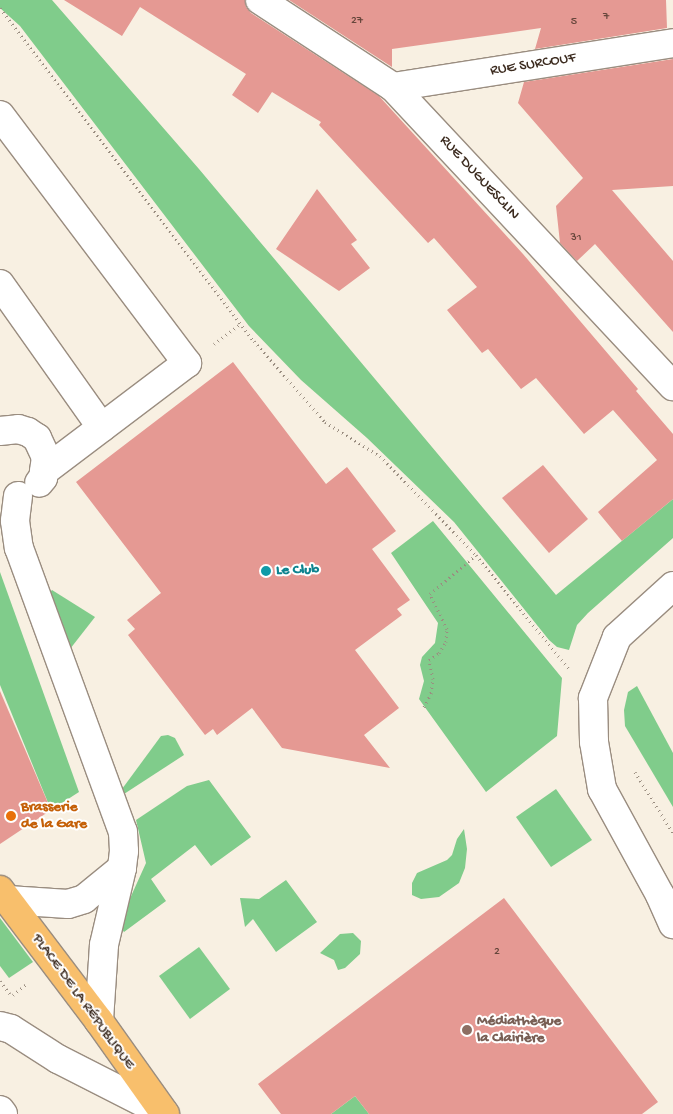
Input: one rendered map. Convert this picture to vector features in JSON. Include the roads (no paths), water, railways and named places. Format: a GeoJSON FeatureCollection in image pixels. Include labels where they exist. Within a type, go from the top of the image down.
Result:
{"type":"FeatureCollection","features":[{"type":"Feature","properties":{"kind":"main road","name":"PLACE DE LA RÉPUBLIQUE"},"geometry":{"type":"LineString","coordinates":[[4,895],[98,1020],[164,1113]]}},
{"type":"Feature","properties":{"kind":"street","name":"RUE DUGUESCLIN"},"geometry":{"type":"LineString","coordinates":[[260,0],[393,87],[673,386]]}},
{"type":"Feature","properties":{"kind":"street","name":"RUE SURCOUF"},"geometry":{"type":"LineString","coordinates":[[393,87],[673,42]]}},
{"type":"Feature","properties":{"kind":"street"},"geometry":{"type":"LineString","coordinates":[[0,115],[187,363],[44,470]]}},
{"type":"Feature","properties":{"kind":"street"},"geometry":{"type":"LineString","coordinates":[[0,284],[102,428]]}},
{"type":"Feature","properties":{"kind":"street"},"geometry":{"type":"LineString","coordinates":[[0,431],[18,429],[28,432],[37,438],[46,457],[43,478],[37,486],[28,493],[9,495],[19,548],[123,832],[122,868],[104,945],[98,1020]]}},
{"type":"Feature","properties":{"kind":"street"},"geometry":{"type":"LineString","coordinates":[[673,586],[617,637],[593,698],[594,742],[602,789],[660,895],[673,924]]}},
{"type":"Feature","properties":{"kind":"street"},"geometry":{"type":"LineString","coordinates":[[4,895],[68,904],[84,900],[122,868]]}},
{"type":"Feature","properties":{"kind":"street"},"geometry":{"type":"LineString","coordinates":[[0,1026],[10,1029],[58,1059],[164,1113]]}},
{"type":"Feature","properties":{"kind":"street"},"geometry":{"type":"LineString","coordinates":[[0,1110],[3,1114]]}},
{"type":"Feature","properties":{"kind":"place","name":"Le Club"},"geometry":{"type":"Point","coordinates":[266,571]}},
{"type":"Feature","properties":{"kind":"place","name":"Brasserie de la Gare"},"geometry":{"type":"Point","coordinates":[11,816]}},
{"type":"Feature","properties":{"kind":"place","name":"Médiathèque la Clairière"},"geometry":{"type":"Point","coordinates":[467,1030]}}]}
